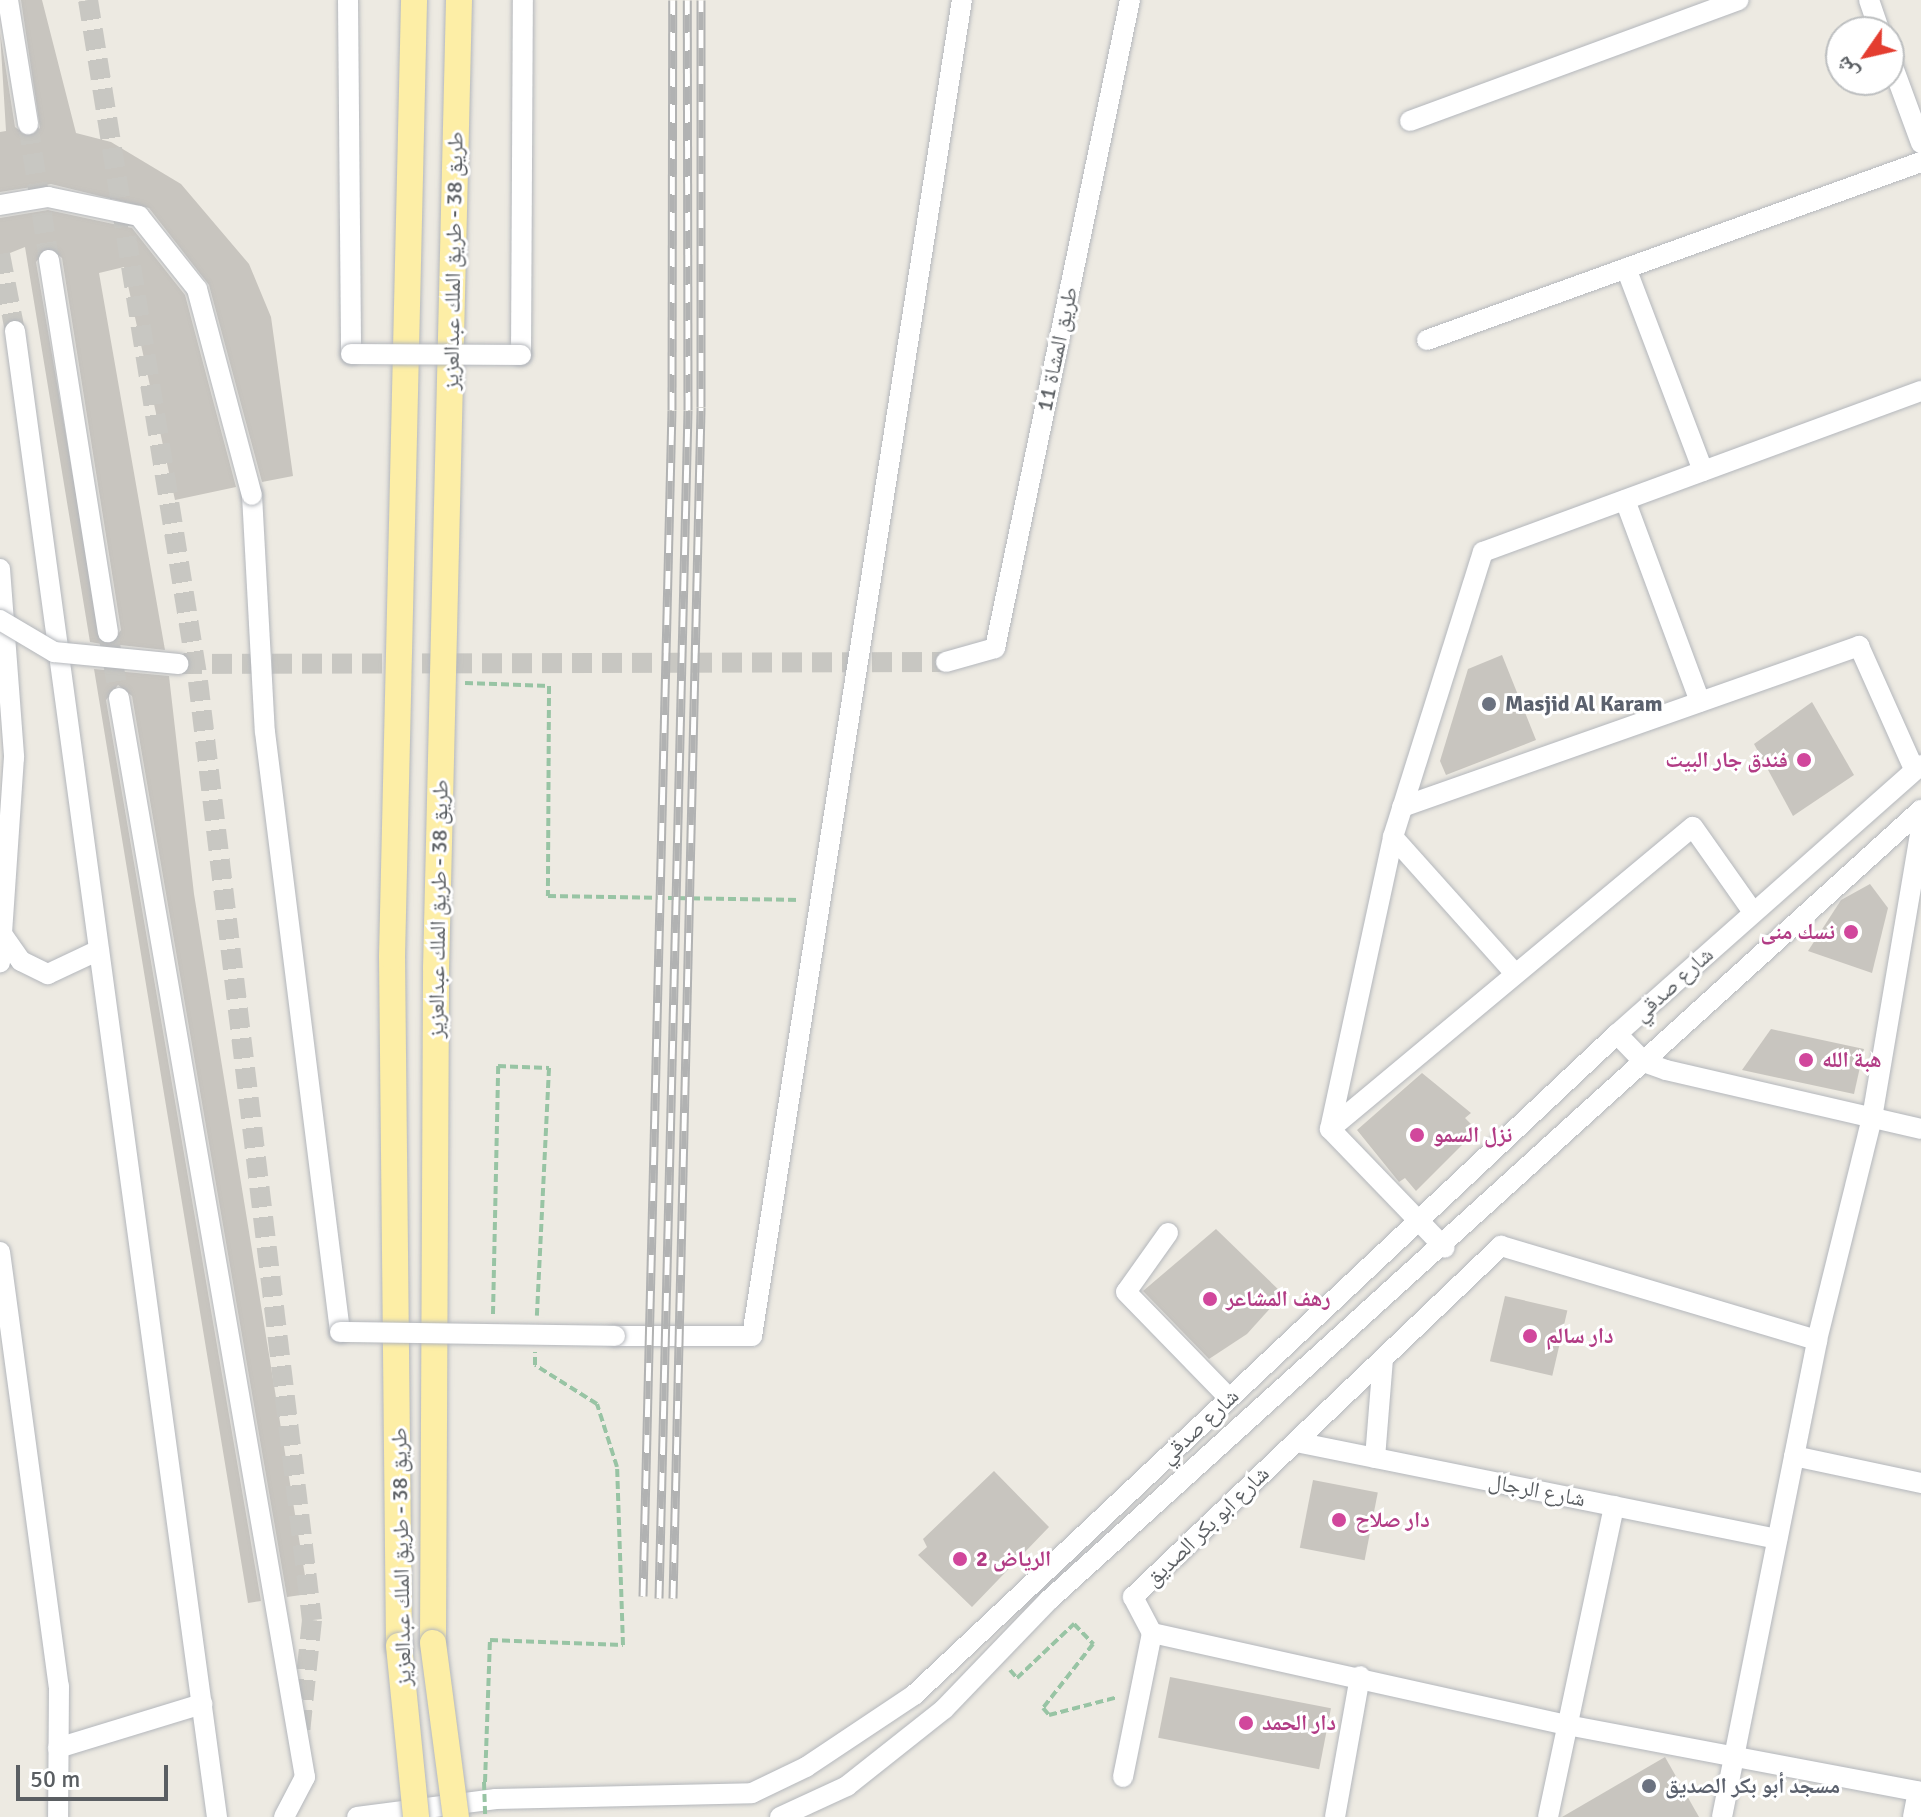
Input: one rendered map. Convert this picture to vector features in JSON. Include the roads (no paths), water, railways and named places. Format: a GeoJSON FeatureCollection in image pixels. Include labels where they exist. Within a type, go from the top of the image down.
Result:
{"type":"FeatureCollection","features":[{"type":"Feature","properties":{"kind":"main road","name":"طريق 38 - طريق الملك عبدالعزيز"},"geometry":{"type":"LineString","coordinates":[[414,0],[392,957],[399,1646],[416,1817]]}},
{"type":"Feature","properties":{"kind":"main road","name":"طريق 38 - طريق الملك عبدالعزيز"},"geometry":{"type":"LineString","coordinates":[[456,1817],[433,1643],[442,682],[459,0]]}},
{"type":"Feature","properties":{"kind":"street"},"geometry":{"type":"LineString","coordinates":[[8,0],[28,124]]}},
{"type":"Feature","properties":{"kind":"street"},"geometry":{"type":"LineString","coordinates":[[348,0],[351,354],[521,355],[523,0]]}},
{"type":"Feature","properties":{"kind":"street"},"geometry":{"type":"LineString","coordinates":[[0,205],[48,197],[139,216],[197,289],[252,495],[265,732],[340,1332],[752,1336],[962,0]]}},
{"type":"Feature","properties":{"kind":"street","name":"طريق المشاة 11"},"geometry":{"type":"LineString","coordinates":[[946,662],[995,648],[1130,0]]}},
{"type":"Feature","properties":{"kind":"street"},"geometry":{"type":"LineString","coordinates":[[1410,121],[1738,0]]}},
{"type":"Feature","properties":{"kind":"street"},"geometry":{"type":"LineString","coordinates":[[1904,96],[1921,143]]}},
{"type":"Feature","properties":{"kind":"street"},"geometry":{"type":"LineString","coordinates":[[1427,340],[1921,162]]}},
{"type":"Feature","properties":{"kind":"street"},"geometry":{"type":"LineString","coordinates":[[49,260],[108,632]]}},
{"type":"Feature","properties":{"kind":"street"},"geometry":{"type":"LineString","coordinates":[[1626,268],[1703,471]]}},
{"type":"Feature","properties":{"kind":"street"},"geometry":{"type":"LineString","coordinates":[[15,331],[217,1817]]}},
{"type":"Feature","properties":{"kind":"street"},"geometry":{"type":"LineString","coordinates":[[1330,1129],[1393,837],[1483,552],[1921,391]]}},
{"type":"Feature","properties":{"kind":"street"},"geometry":{"type":"LineString","coordinates":[[1625,500],[1700,702]]}},
{"type":"Feature","properties":{"kind":"street"},"geometry":{"type":"LineString","coordinates":[[0,569],[14,757],[0,963]]}},
{"type":"Feature","properties":{"kind":"street"},"geometry":{"type":"LineString","coordinates":[[0,620],[54,652],[178,664]]}},
{"type":"Feature","properties":{"kind":"street"},"geometry":{"type":"LineString","coordinates":[[1402,807],[1859,646],[1918,767]]}},
{"type":"Feature","properties":{"kind":"street"},"geometry":{"type":"LineString","coordinates":[[119,698],[273,1607],[305,1777],[284,1817]]}},
{"type":"Feature","properties":{"kind":"street","name":"شارع صدقي"},"geometry":{"type":"LineString","coordinates":[[357,1817],[496,1799],[752,1793],[806,1767],[914,1695],[1617,1034],[1918,767]]}},
{"type":"Feature","properties":{"kind":"street","name":"شارع صدقي"},"geometry":{"type":"LineString","coordinates":[[780,1817],[847,1786],[998,1655],[1049,1600],[1445,1248],[1921,810]]}},
{"type":"Feature","properties":{"kind":"street"},"geometry":{"type":"LineString","coordinates":[[1330,1129],[1513,971],[1693,827],[1753,912]]}},
{"type":"Feature","properties":{"kind":"street"},"geometry":{"type":"LineString","coordinates":[[1722,1817],[1817,1340],[1872,1118],[1921,828]]}},
{"type":"Feature","properties":{"kind":"street"},"geometry":{"type":"LineString","coordinates":[[1393,837],[1513,971]]}},
{"type":"Feature","properties":{"kind":"street"},"geometry":{"type":"LineString","coordinates":[[2,934],[21,961],[48,974],[99,950]]}},
{"type":"Feature","properties":{"kind":"street"},"geometry":{"type":"LineString","coordinates":[[1617,1034],[1644,1062],[1921,1129]]}},
{"type":"Feature","properties":{"kind":"street"},"geometry":{"type":"LineString","coordinates":[[1330,1129],[1445,1248]]}},
{"type":"Feature","properties":{"kind":"street"},"geometry":{"type":"LineString","coordinates":[[1168,1233],[1126,1292],[1229,1398]]}},
{"type":"Feature","properties":{"kind":"street","name":"شارع ابو بكر الصديق"},"geometry":{"type":"LineString","coordinates":[[1152,1633],[1133,1597],[1501,1246],[1817,1340]]}},
{"type":"Feature","properties":{"kind":"street"},"geometry":{"type":"LineString","coordinates":[[0,1252],[59,1686],[58,1817]]}},
{"type":"Feature","properties":{"kind":"street"},"geometry":{"type":"LineString","coordinates":[[1375,1458],[1383,1359]]}},
{"type":"Feature","properties":{"kind":"street","name":"شارع الرجال"},"geometry":{"type":"LineString","coordinates":[[1296,1442],[1777,1539]]}},
{"type":"Feature","properties":{"kind":"street"},"geometry":{"type":"LineString","coordinates":[[1794,1456],[1921,1483]]}},
{"type":"Feature","properties":{"kind":"street"},"geometry":{"type":"LineString","coordinates":[[1548,1817],[1614,1506]]}},
{"type":"Feature","properties":{"kind":"street"},"geometry":{"type":"LineString","coordinates":[[1123,1777],[1152,1633],[1360,1676],[1567,1725],[1920,1792],[1913,1817]]}},
{"type":"Feature","properties":{"kind":"street"},"geometry":{"type":"LineString","coordinates":[[978,1635],[998,1655]]}},
{"type":"Feature","properties":{"kind":"street"},"geometry":{"type":"LineString","coordinates":[[1335,1817],[1360,1676]]}},
{"type":"Feature","properties":{"kind":"street"},"geometry":{"type":"LineString","coordinates":[[58,1748],[202,1704]]}},
{"type":"Feature","properties":{"kind":"tunnel"},"geometry":{"type":"LineString","coordinates":[[88,0],[198,681],[312,1620],[300,1732]]}},
{"type":"Feature","properties":{"kind":"tunnel"},"geometry":{"type":"LineString","coordinates":[[28,124],[49,260]]}},
{"type":"Feature","properties":{"kind":"tunnel"},"geometry":{"type":"LineString","coordinates":[[0,254],[15,331]]}},
{"type":"Feature","properties":{"kind":"tunnel"},"geometry":{"type":"LineString","coordinates":[[108,632],[119,698]]}},
{"type":"Feature","properties":{"kind":"tunnel"},"geometry":{"type":"LineString","coordinates":[[182,664],[946,662]]}},
{"type":"Feature","properties":{"kind":"railway"},"geometry":{"type":"LineString","coordinates":[[643,1596],[672,410],[673,0]]}},
{"type":"Feature","properties":{"kind":"railway"},"geometry":{"type":"LineString","coordinates":[[659,1598],[688,410],[687,0]]}},
{"type":"Feature","properties":{"kind":"railway"},"geometry":{"type":"LineString","coordinates":[[673,1598],[701,407],[701,0]]}},
{"type":"Feature","properties":{"kind":"place","name":"Masjid Al Karam"},"geometry":{"type":"Point","coordinates":[1489,704]}},
{"type":"Feature","properties":{"kind":"place","name":"فندق جار البيت"},"geometry":{"type":"Point","coordinates":[1804,760]}},
{"type":"Feature","properties":{"kind":"place","name":"نسك منى"},"geometry":{"type":"Point","coordinates":[1851,932]}},
{"type":"Feature","properties":{"kind":"place","name":"هبة الله"},"geometry":{"type":"Point","coordinates":[1806,1060]}},
{"type":"Feature","properties":{"kind":"place","name":"نزل السمو"},"geometry":{"type":"Point","coordinates":[1417,1135]}},
{"type":"Feature","properties":{"kind":"place","name":"رهف المشاعر"},"geometry":{"type":"Point","coordinates":[1210,1299]}},
{"type":"Feature","properties":{"kind":"place","name":"دار سالم"},"geometry":{"type":"Point","coordinates":[1530,1336]}},
{"type":"Feature","properties":{"kind":"place","name":"دار صلاح"},"geometry":{"type":"Point","coordinates":[1339,1520]}},
{"type":"Feature","properties":{"kind":"place","name":"الرياض 2"},"geometry":{"type":"Point","coordinates":[960,1559]}},
{"type":"Feature","properties":{"kind":"place","name":"دار الحمد"},"geometry":{"type":"Point","coordinates":[1246,1723]}},
{"type":"Feature","properties":{"kind":"place","name":"مسجد أبو بكر الصديق"},"geometry":{"type":"Point","coordinates":[1649,1786]}}]}
